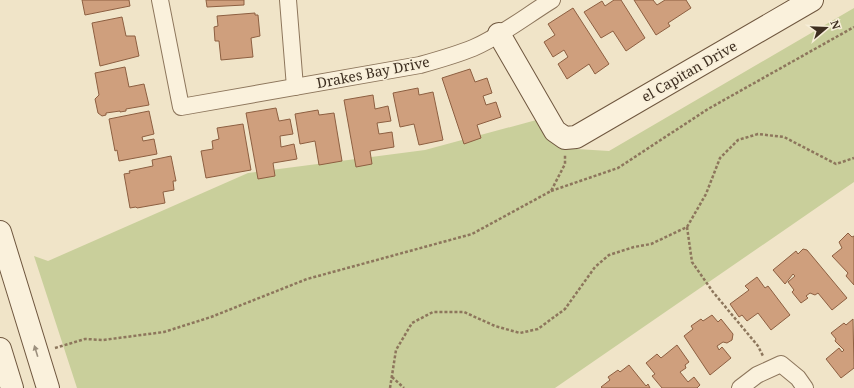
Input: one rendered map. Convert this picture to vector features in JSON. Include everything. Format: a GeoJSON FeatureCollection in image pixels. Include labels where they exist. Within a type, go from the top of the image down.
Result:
{"type":"FeatureCollection","features":[{"type":"Feature","properties":{"kind":"street","name":"Drakes Bay Drive"},"geometry":{"type":"LineString","coordinates":[[160,0],[181,106],[420,65],[474,47],[499,34],[552,0]]}},
{"type":"Feature","properties":{"kind":"street"},"geometry":{"type":"LineString","coordinates":[[288,0],[295,87]]}},
{"type":"Feature","properties":{"kind":"street","name":"el Capitan Drive"},"geometry":{"type":"LineString","coordinates":[[565,138],[576,137],[812,0]]}},
{"type":"Feature","properties":{"kind":"street"},"geometry":{"type":"LineString","coordinates":[[499,34],[555,131],[565,138]]}},
{"type":"Feature","properties":{"kind":"street"},"geometry":{"type":"LineString","coordinates":[[0,232],[48,388]]}},
{"type":"Feature","properties":{"kind":"street"},"geometry":{"type":"LineString","coordinates":[[0,349],[12,388]]}},
{"type":"Feature","properties":{"kind":"street"},"geometry":{"type":"LineString","coordinates":[[740,388],[757,375],[781,364],[798,378],[805,388]]}},
{"type":"Feature","properties":{"kind":"path"},"geometry":{"type":"LineString","coordinates":[[37,354],[85,339],[103,340],[164,332],[210,317],[307,279],[472,234],[551,191],[618,168],[708,109],[854,27]]}},
{"type":"Feature","properties":{"kind":"path"},"geometry":{"type":"LineString","coordinates":[[390,388],[396,350],[412,323],[433,312],[464,312],[495,326],[520,333],[538,329],[565,309],[595,267],[609,255],[634,247],[651,244],[687,227],[706,194],[720,158],[738,140],[758,134],[784,137],[836,164],[854,158]]}},
{"type":"Feature","properties":{"kind":"path"},"geometry":{"type":"LineString","coordinates":[[551,191],[565,164],[565,138]]}},
{"type":"Feature","properties":{"kind":"path"},"geometry":{"type":"LineString","coordinates":[[687,227],[692,262],[713,292],[758,346],[770,369]]}},
{"type":"Feature","properties":{"kind":"path"},"geometry":{"type":"LineString","coordinates":[[392,377],[404,388]]}},
{"type":"Feature","properties":{"kind":"green space"},"geometry":{"type":"Polygon","coordinates":[[[854,8],[854,182],[555,388],[77,388],[34,256],[48,261],[248,173],[425,150],[540,119],[561,148],[609,151],[854,8]]]}},
{"type":"Feature","properties":{"kind":"building"},"geometry":{"type":"Polygon","coordinates":[[[82,0],[129,0],[130,6],[85,15],[82,0]]]}},
{"type":"Feature","properties":{"kind":"building"},"geometry":{"type":"Polygon","coordinates":[[[206,0],[244,0],[244,5],[207,7],[206,0]]]}},
{"type":"Feature","properties":{"kind":"building"},"geometry":{"type":"Polygon","coordinates":[[[614,0],[621,0],[645,38],[626,51],[613,31],[601,38],[584,12],[602,1],[605,6],[614,0]]]}},
{"type":"Feature","properties":{"kind":"building"},"geometry":{"type":"Polygon","coordinates":[[[634,0],[653,0],[657,5],[665,0],[686,0],[691,8],[668,23],[670,26],[656,35],[634,0]]]}},
{"type":"Feature","properties":{"kind":"building"},"geometry":{"type":"Polygon","coordinates":[[[573,8],[609,64],[595,74],[589,64],[567,79],[558,64],[568,57],[564,50],[553,57],[544,42],[555,35],[548,24],[573,8]]]}},
{"type":"Feature","properties":{"kind":"building"},"geometry":{"type":"Polygon","coordinates":[[[255,13],[255,15],[258,15],[260,36],[251,38],[253,57],[221,60],[219,41],[215,41],[214,27],[218,26],[217,16],[255,13]]]}},
{"type":"Feature","properties":{"kind":"building"},"geometry":{"type":"Polygon","coordinates":[[[122,17],[126,36],[135,36],[139,56],[100,66],[92,23],[122,17]]]}},
{"type":"Feature","properties":{"kind":"building"},"geometry":{"type":"Polygon","coordinates":[[[125,67],[129,87],[144,84],[149,105],[126,109],[126,111],[106,113],[106,115],[102,116],[98,113],[95,99],[99,95],[95,73],[125,67]]]}},
{"type":"Feature","properties":{"kind":"building"},"geometry":{"type":"Polygon","coordinates":[[[470,69],[475,82],[487,78],[492,93],[483,96],[486,105],[496,102],[501,117],[477,125],[481,138],[464,144],[442,78],[470,69]]]}},
{"type":"Feature","properties":{"kind":"building"},"geometry":{"type":"Polygon","coordinates":[[[418,88],[419,95],[433,92],[443,140],[419,145],[414,124],[400,127],[393,93],[418,88]]]}},
{"type":"Feature","properties":{"kind":"building"},"geometry":{"type":"Polygon","coordinates":[[[373,95],[375,109],[388,106],[391,121],[377,123],[379,134],[392,132],[394,147],[370,151],[372,164],[356,167],[344,100],[373,95]]]}},
{"type":"Feature","properties":{"kind":"building"},"geometry":{"type":"Polygon","coordinates":[[[276,108],[279,121],[290,119],[293,134],[280,136],[281,147],[294,144],[297,159],[273,163],[275,176],[258,179],[246,113],[276,108]]]}},
{"type":"Feature","properties":{"kind":"building"},"geometry":{"type":"Polygon","coordinates":[[[318,110],[319,115],[334,113],[342,161],[319,165],[315,141],[300,144],[295,114],[318,110]]]}},
{"type":"Feature","properties":{"kind":"building"},"geometry":{"type":"Polygon","coordinates":[[[149,111],[154,134],[142,137],[143,141],[154,139],[157,154],[119,161],[117,150],[115,151],[109,119],[149,111]]]}},
{"type":"Feature","properties":{"kind":"building"},"geometry":{"type":"Polygon","coordinates":[[[243,124],[251,170],[206,178],[201,151],[213,149],[212,141],[219,139],[217,128],[243,124]]]}},
{"type":"Feature","properties":{"kind":"building"},"geometry":{"type":"Polygon","coordinates":[[[171,156],[176,181],[173,181],[174,190],[163,192],[165,203],[130,208],[124,174],[130,173],[129,171],[153,166],[152,160],[171,156]]]}},
{"type":"Feature","properties":{"kind":"building"},"geometry":{"type":"Polygon","coordinates":[[[848,233],[852,237],[854,236],[854,285],[846,276],[848,273],[832,256],[842,248],[839,242],[848,233]]]}},
{"type":"Feature","properties":{"kind":"building"},"geometry":{"type":"Polygon","coordinates":[[[803,249],[807,250],[847,298],[832,310],[818,293],[815,295],[810,293],[806,296],[808,298],[801,303],[792,292],[794,290],[788,282],[795,276],[793,274],[785,284],[773,270],[796,251],[798,254],[803,249]]]}},
{"type":"Feature","properties":{"kind":"building"},"geometry":{"type":"Polygon","coordinates":[[[757,277],[765,288],[768,286],[790,315],[771,330],[758,313],[747,321],[742,315],[739,317],[730,304],[749,290],[745,286],[757,277]]]}},
{"type":"Feature","properties":{"kind":"building"},"geometry":{"type":"Polygon","coordinates":[[[712,315],[718,322],[721,319],[733,334],[732,340],[727,343],[723,342],[717,346],[719,350],[722,347],[731,358],[710,375],[684,336],[693,329],[691,326],[701,319],[703,321],[712,315]]]}},
{"type":"Feature","properties":{"kind":"building"},"geometry":{"type":"Polygon","coordinates":[[[853,319],[854,368],[841,378],[826,359],[839,348],[842,352],[844,350],[835,341],[836,339],[831,333],[844,323],[846,325],[853,319]]]}},
{"type":"Feature","properties":{"kind":"building"},"geometry":{"type":"Polygon","coordinates":[[[677,345],[689,362],[685,365],[686,368],[680,372],[688,382],[694,377],[700,385],[697,388],[662,388],[652,376],[655,374],[646,363],[657,354],[661,358],[677,345]]]}},
{"type":"Feature","properties":{"kind":"building"},"geometry":{"type":"Polygon","coordinates":[[[629,365],[646,386],[648,384],[650,388],[601,387],[610,380],[608,377],[618,370],[620,372],[629,365]]]}}]}
